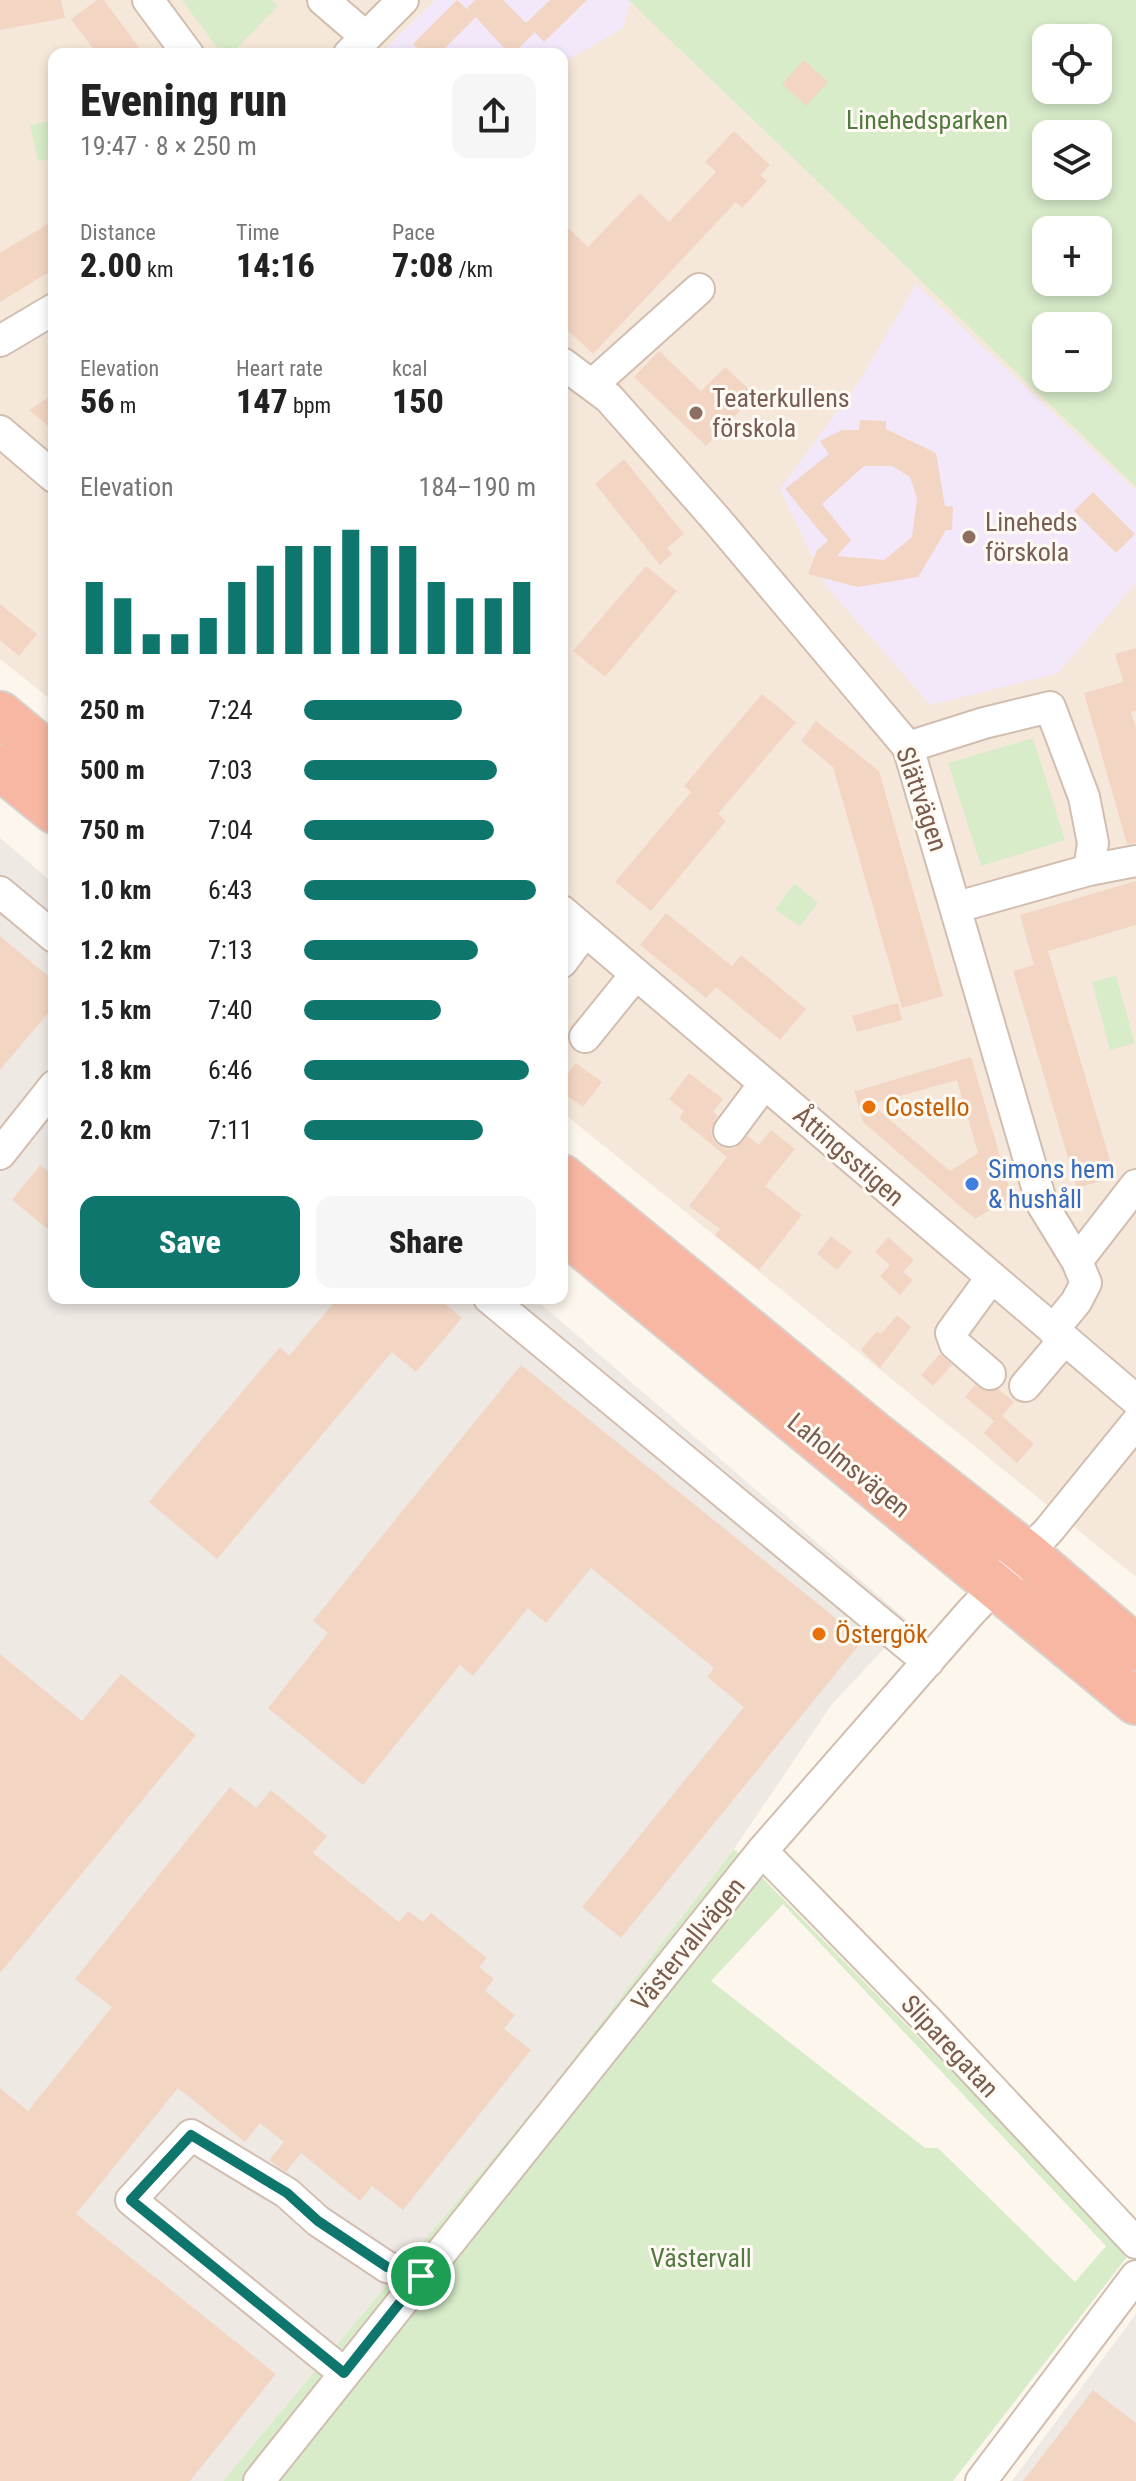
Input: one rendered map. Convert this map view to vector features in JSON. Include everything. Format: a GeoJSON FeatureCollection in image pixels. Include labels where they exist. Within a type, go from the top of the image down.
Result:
{"type":"FeatureCollection","features":[{"type":"Feature","properties":{"kind":"highway"},"geometry":{"type":"LineString","coordinates":[[0,714],[48,754]]}},
{"type":"Feature","properties":{"kind":"highway"},"geometry":{"type":"LineString","coordinates":[[0,767],[48,806]]}},
{"type":"Feature","properties":{"kind":"highway","name":"Laholmsvägen"},"geometry":{"type":"LineString","coordinates":[[568,1182],[885,1442],[1027,1554],[1136,1648]]}},
{"type":"Feature","properties":{"kind":"highway","name":"Laholmsvägen"},"geometry":{"type":"LineString","coordinates":[[568,1234],[1136,1702]]}},
{"type":"Feature","properties":{"kind":"street"},"geometry":{"type":"LineString","coordinates":[[148,0],[184,48]]}},
{"type":"Feature","properties":{"kind":"street"},"geometry":{"type":"LineString","coordinates":[[323,0],[357,46],[403,0]]}},
{"type":"Feature","properties":{"kind":"street"},"geometry":{"type":"LineString","coordinates":[[592,385],[699,289]]}},
{"type":"Feature","properties":{"kind":"street"},"geometry":{"type":"LineString","coordinates":[[0,341],[48,313]]}},
{"type":"Feature","properties":{"kind":"street","name":"Slättvägen"},"geometry":{"type":"LineString","coordinates":[[568,367],[609,398],[908,747],[1042,1204],[1077,1261],[1086,1283],[1058,1335]]}},
{"type":"Feature","properties":{"kind":"street"},"geometry":{"type":"LineString","coordinates":[[6,449],[48,474]]}},
{"type":"Feature","properties":{"kind":"street"},"geometry":{"type":"LineString","coordinates":[[908,747],[1050,707],[1084,797],[1093,843],[1089,870]]}},
{"type":"Feature","properties":{"kind":"street"},"geometry":{"type":"LineString","coordinates":[[957,907],[1089,870],[1136,861]]}},
{"type":"Feature","properties":{"kind":"street"},"geometry":{"type":"LineString","coordinates":[[0,892],[48,932]]}},
{"type":"Feature","properties":{"kind":"street","name":"Åttingsstigen"},"geometry":{"type":"LineString","coordinates":[[573,921],[1136,1400]]}},
{"type":"Feature","properties":{"kind":"street"},"geometry":{"type":"LineString","coordinates":[[585,1037],[636,974]]}},
{"type":"Feature","properties":{"kind":"street"},"geometry":{"type":"LineString","coordinates":[[729,1131],[764,1084]]}},
{"type":"Feature","properties":{"kind":"street"},"geometry":{"type":"LineString","coordinates":[[0,1154],[48,1094]]}},
{"type":"Feature","properties":{"kind":"street"},"geometry":{"type":"LineString","coordinates":[[1077,1261],[1136,1185]]}},
{"type":"Feature","properties":{"kind":"street"},"geometry":{"type":"LineString","coordinates":[[990,1374],[955,1344],[951,1333],[991,1278]]}},
{"type":"Feature","properties":{"kind":"street"},"geometry":{"type":"LineString","coordinates":[[496,1304],[928,1662]]}},
{"type":"Feature","properties":{"kind":"street"},"geometry":{"type":"LineString","coordinates":[[1025,1386],[1058,1335]]}},
{"type":"Feature","properties":{"kind":"street","name":"Västervallvägen"},"geometry":{"type":"LineString","coordinates":[[259,2481],[762,1851],[1027,1554],[1136,1423]]}},
{"type":"Feature","properties":{"kind":"street","name":"Sliparegatan"},"geometry":{"type":"LineString","coordinates":[[762,1851],[928,2021],[1136,2243]]}},
{"type":"Feature","properties":{"kind":"street"},"geometry":{"type":"LineString","coordinates":[[344,2373],[131,2200],[191,2135],[287,2193],[318,2221],[387,2267],[421,2276]]}},
{"type":"Feature","properties":{"kind":"street"},"geometry":{"type":"LineString","coordinates":[[981,2481],[1136,2276]]}},
{"type":"Feature","properties":{"kind":"shaded area"},"geometry":{"type":"Polygon","coordinates":[[[0,0],[629,0],[1032,387],[1032,392],[1037,392],[1136,487],[1136,1577],[568,1117],[568,48],[48,48],[48,697],[0,659],[0,0]]]}},
{"type":"Feature","properties":{"kind":"shaded area"},"geometry":{"type":"Polygon","coordinates":[[[435,0],[631,0],[623,28],[568,60],[568,48],[386,48],[435,0]]]}},
{"type":"Feature","properties":{"kind":"shaded area","name":"Lineheds förskola"},"geometry":{"type":"Polygon","coordinates":[[[916,284],[1136,491],[1136,583],[1058,673],[930,705],[827,587],[780,489],[859,382],[916,284]]]}},
{"type":"Feature","properties":{"kind":"shaded area"},"geometry":{"type":"Polygon","coordinates":[[[0,838],[48,879],[48,1304],[541,1304],[909,1622],[832,1704],[734,1849],[544,2097],[223,2481],[0,2481],[0,838]]]}},
{"type":"Feature","properties":{"kind":"shaded area"},"geometry":{"type":"Polygon","coordinates":[[[1136,2314],[1136,2481],[1012,2481],[1136,2314]]]}},
{"type":"Feature","properties":{"kind":"green space"},"geometry":{"type":"Polygon","coordinates":[[[182,0],[272,0],[278,6],[237,48],[218,48],[182,0]]]}},
{"type":"Feature","properties":{"kind":"green space","name":"Linehedsparken"},"geometry":{"type":"Polygon","coordinates":[[[629,0],[1136,0],[1136,487],[1037,392],[1112,392],[1112,312],[1032,312],[1032,387],[629,0]]]}},
{"type":"Feature","properties":{"kind":"green space"},"geometry":{"type":"Polygon","coordinates":[[[48,121],[48,160],[38,161],[30,125],[48,121]]]}},
{"type":"Feature","properties":{"kind":"green space"},"geometry":{"type":"Polygon","coordinates":[[[1033,738],[1065,840],[981,866],[948,763],[1033,738]]]}},
{"type":"Feature","properties":{"kind":"green space"},"geometry":{"type":"Polygon","coordinates":[[[794,883],[818,903],[800,926],[775,910],[794,883]]]}},
{"type":"Feature","properties":{"kind":"green space"},"geometry":{"type":"Polygon","coordinates":[[[1116,976],[1135,1043],[1110,1050],[1092,982],[1116,976]]]}},
{"type":"Feature","properties":{"kind":"green space","name":"Västervall"},"geometry":{"type":"Polygon","coordinates":[[[734,1849],[1130,2253],[953,2481],[223,2481],[544,2097],[734,1849]],[[783,1904],[711,1981],[925,2148],[938,2148],[1075,2282],[1106,2246],[783,1904]]]}},
{"type":"Feature","properties":{"kind":"building"},"geometry":{"type":"Polygon","coordinates":[[[0,0],[61,0],[65,18],[0,30],[0,0]]]}},
{"type":"Feature","properties":{"kind":"building"},"geometry":{"type":"Polygon","coordinates":[[[97,0],[104,0],[140,48],[93,48],[71,19],[97,0]]]}},
{"type":"Feature","properties":{"kind":"building"},"geometry":{"type":"Polygon","coordinates":[[[457,0],[476,17],[445,48],[417,48],[413,44],[457,0]]]}},
{"type":"Feature","properties":{"kind":"building"},"geometry":{"type":"Polygon","coordinates":[[[475,0],[503,0],[526,23],[550,0],[587,0],[544,42],[535,32],[519,48],[504,48],[467,8],[475,0]]]}},
{"type":"Feature","properties":{"kind":"building"},"geometry":{"type":"Polygon","coordinates":[[[804,60],[828,82],[806,106],[782,84],[804,60]]]}},
{"type":"Feature","properties":{"kind":"building"},"geometry":{"type":"Polygon","coordinates":[[[734,131],[770,165],[760,175],[767,181],[742,208],[736,202],[593,354],[568,331],[568,228],[588,247],[640,193],[669,222],[716,172],[705,162],[734,131]]]}},
{"type":"Feature","properties":{"kind":"building"},"geometry":{"type":"Polygon","coordinates":[[[48,224],[48,273],[0,302],[0,253],[48,224]]]}},
{"type":"Feature","properties":{"kind":"building"},"geometry":{"type":"Polygon","coordinates":[[[659,351],[701,391],[725,367],[755,395],[706,446],[634,377],[659,351]]]}},
{"type":"Feature","properties":{"kind":"building"},"geometry":{"type":"Polygon","coordinates":[[[48,398],[48,426],[29,410],[48,398]]]}},
{"type":"Feature","properties":{"kind":"building"},"geometry":{"type":"Polygon","coordinates":[[[860,420],[886,421],[886,429],[936,453],[945,506],[953,507],[952,530],[946,530],[918,577],[858,587],[808,574],[817,550],[828,541],[785,489],[829,454],[820,441],[842,430],[859,430],[860,420]],[[864,466],[822,504],[851,540],[837,556],[884,560],[912,537],[917,498],[910,477],[892,466],[864,466]]]}},
{"type":"Feature","properties":{"kind":"building"},"geometry":{"type":"Polygon","coordinates":[[[624,459],[684,534],[667,548],[672,554],[660,565],[595,484],[624,459]]]}},
{"type":"Feature","properties":{"kind":"building"},"geometry":{"type":"Polygon","coordinates":[[[1093,492],[1135,534],[1116,553],[1074,511],[1093,492]]]}},
{"type":"Feature","properties":{"kind":"building"},"geometry":{"type":"Polygon","coordinates":[[[646,566],[677,591],[605,677],[573,651],[646,566]]]}},
{"type":"Feature","properties":{"kind":"building"},"geometry":{"type":"Polygon","coordinates":[[[0,604],[37,634],[19,656],[0,640],[0,604]]]}},
{"type":"Feature","properties":{"kind":"building"},"geometry":{"type":"Polygon","coordinates":[[[1136,648],[1136,711],[1131,712],[1136,728],[1136,843],[1127,844],[1084,693],[1123,682],[1124,685],[1115,654],[1136,648]]]}},
{"type":"Feature","properties":{"kind":"building"},"geometry":{"type":"Polygon","coordinates":[[[762,694],[796,722],[718,814],[726,821],[651,911],[615,882],[691,792],[684,786],[762,694]]]}},
{"type":"Feature","properties":{"kind":"building"},"geometry":{"type":"Polygon","coordinates":[[[816,721],[879,771],[943,996],[902,1008],[833,767],[801,741],[816,721]]]}},
{"type":"Feature","properties":{"kind":"building"},"geometry":{"type":"Polygon","coordinates":[[[1136,881],[1136,925],[1048,951],[1115,1177],[1077,1188],[1013,971],[1034,965],[1020,915],[1136,881]]]}},
{"type":"Feature","properties":{"kind":"building"},"geometry":{"type":"Polygon","coordinates":[[[666,913],[732,966],[741,955],[806,1009],[780,1040],[716,987],[706,998],[640,945],[666,913]]]}},
{"type":"Feature","properties":{"kind":"building"},"geometry":{"type":"Polygon","coordinates":[[[0,936],[48,976],[48,1013],[0,1070],[0,936]]]}},
{"type":"Feature","properties":{"kind":"building"},"geometry":{"type":"Polygon","coordinates":[[[898,1003],[902,1020],[857,1032],[852,1016],[898,1003]]]}},
{"type":"Feature","properties":{"kind":"building"},"geometry":{"type":"Polygon","coordinates":[[[971,1057],[1012,1197],[975,1219],[863,1122],[854,1089],[856,1091],[971,1057]],[[957,1080],[871,1104],[950,1171],[978,1153],[957,1080]]]}},
{"type":"Feature","properties":{"kind":"building"},"geometry":{"type":"Polygon","coordinates":[[[576,1063],[602,1082],[583,1107],[568,1096],[568,1074],[576,1063]]]}},
{"type":"Feature","properties":{"kind":"building"},"geometry":{"type":"Polygon","coordinates":[[[689,1073],[723,1099],[713,1112],[718,1116],[711,1130],[719,1146],[735,1148],[748,1136],[759,1145],[771,1130],[795,1149],[765,1186],[802,1215],[759,1270],[715,1235],[720,1229],[689,1206],[727,1157],[679,1118],[684,1111],[669,1099],[689,1073]]]}},
{"type":"Feature","properties":{"kind":"building"},"geometry":{"type":"Polygon","coordinates":[[[40,1165],[48,1171],[48,1229],[12,1200],[40,1165]]]}},
{"type":"Feature","properties":{"kind":"building"},"geometry":{"type":"Polygon","coordinates":[[[831,1236],[852,1252],[837,1270],[817,1254],[831,1236]]]}},
{"type":"Feature","properties":{"kind":"building"},"geometry":{"type":"Polygon","coordinates":[[[888,1237],[914,1260],[903,1272],[913,1280],[900,1295],[880,1276],[890,1265],[875,1252],[888,1237]]]}},
{"type":"Feature","properties":{"kind":"building"},"geometry":{"type":"Polygon","coordinates":[[[333,1304],[445,1304],[462,1318],[416,1372],[392,1352],[217,1559],[149,1502],[280,1347],[289,1356],[333,1304]]]}},
{"type":"Feature","properties":{"kind":"building"},"geometry":{"type":"Polygon","coordinates":[[[897,1315],[911,1327],[880,1368],[861,1350],[877,1331],[881,1334],[897,1315]]]}},
{"type":"Feature","properties":{"kind":"building"},"geometry":{"type":"Polygon","coordinates":[[[940,1354],[952,1365],[933,1386],[921,1375],[940,1354]]]}},
{"type":"Feature","properties":{"kind":"building"},"geometry":{"type":"Polygon","coordinates":[[[521,1365],[863,1640],[621,1938],[582,1907],[744,1707],[707,1677],[714,1668],[591,1568],[546,1623],[528,1608],[473,1676],[460,1665],[363,1785],[268,1708],[328,1633],[313,1621],[521,1365]]]}},
{"type":"Feature","properties":{"kind":"building"},"geometry":{"type":"Polygon","coordinates":[[[975,1385],[986,1391],[998,1389],[1014,1402],[1002,1416],[1034,1444],[1017,1463],[984,1433],[994,1421],[965,1397],[975,1385]]]}},
{"type":"Feature","properties":{"kind":"building"},"geometry":{"type":"Polygon","coordinates":[[[0,1654],[82,1721],[121,1674],[196,1735],[0,1973],[0,1654]]]}},
{"type":"Feature","properties":{"kind":"building"},"geometry":{"type":"Polygon","coordinates":[[[230,1787],[256,1808],[271,1790],[327,1836],[313,1853],[399,1922],[408,1911],[423,1922],[431,1913],[487,1958],[479,1967],[494,1979],[485,1991],[515,2015],[504,2029],[531,2050],[403,2210],[372,2186],[360,2201],[301,2153],[286,2172],[269,2160],[284,2142],[260,2123],[245,2142],[178,2088],[76,2214],[276,2374],[190,2481],[0,2481],[0,2088],[28,2111],[112,2007],[75,1979],[230,1787]]]}},
{"type":"Feature","properties":{"kind":"building"},"geometry":{"type":"Polygon","coordinates":[[[1093,2390],[1136,2423],[1136,2481],[1023,2481],[1093,2390]]]}},
{"type":"Feature","properties":{"kind":"place","name":"Teaterkullens förskola"},"geometry":{"type":"Point","coordinates":[696,413]}},
{"type":"Feature","properties":{"kind":"place","name":"Lineheds förskola"},"geometry":{"type":"Point","coordinates":[969,537]}},
{"type":"Feature","properties":{"kind":"place","name":"Costello"},"geometry":{"type":"Point","coordinates":[869,1107]}},
{"type":"Feature","properties":{"kind":"place","name":"Simons hem & hushåll"},"geometry":{"type":"Point","coordinates":[972,1184]}},
{"type":"Feature","properties":{"kind":"place","name":"Östergök"},"geometry":{"type":"Point","coordinates":[819,1634]}},
{"type":"Feature","properties":{"kind":"route"},"geometry":{"type":"LineString","coordinates":[[191,2135],[287,2193],[318,2221],[387,2267],[421,2276],[344,2373],[131,2200],[191,2135]]}}]}
